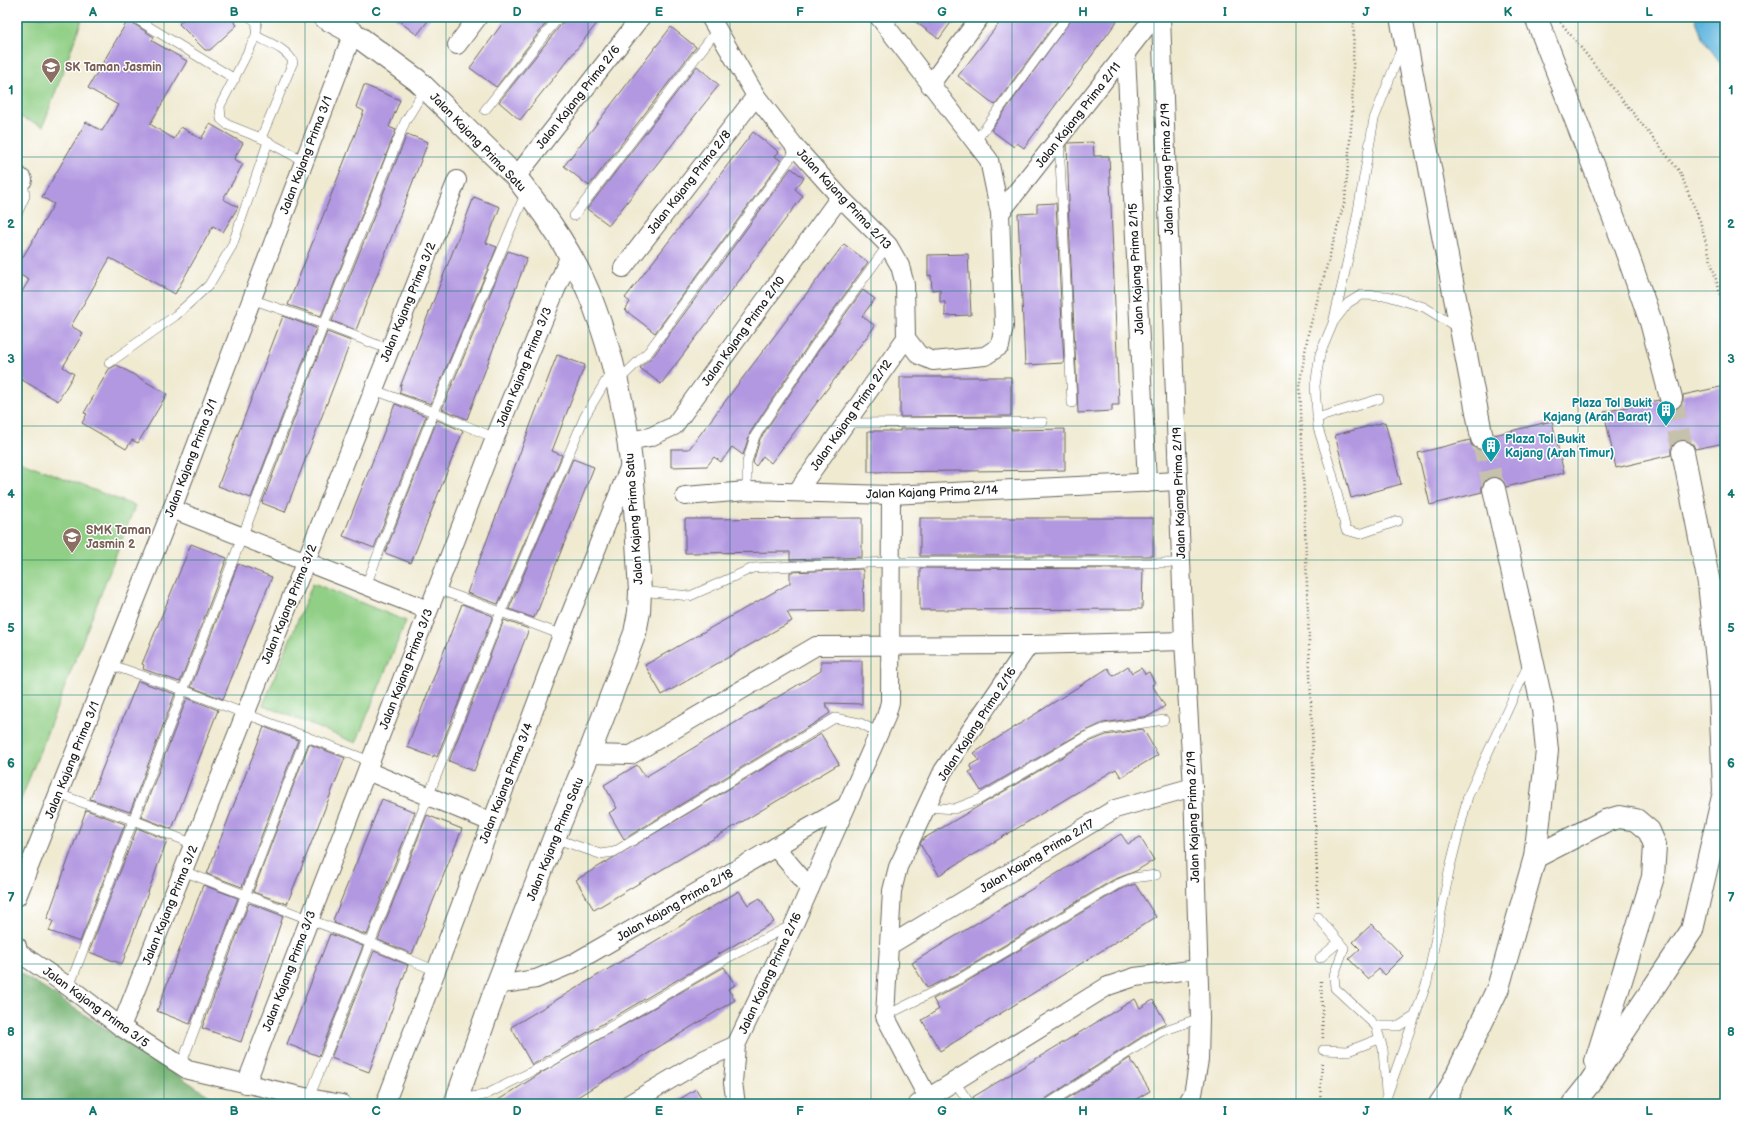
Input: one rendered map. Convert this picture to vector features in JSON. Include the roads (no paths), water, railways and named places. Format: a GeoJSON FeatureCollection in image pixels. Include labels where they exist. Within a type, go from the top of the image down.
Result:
{"type":"FeatureCollection","features":[{"type":"Feature","properties":{"kind":"main road","name":"Jalan Kajang Prima Satu"},"geometry":{"type":"LineString","coordinates":[[324,17],[353,33],[426,88],[521,184],[570,254],[594,305],[615,376],[631,463],[640,591],[639,612],[635,633],[589,754],[554,838],[497,985],[456,1101]]}},
{"type":"Feature","properties":{"kind":"main road"},"geometry":{"type":"LineString","coordinates":[[1401,17],[1482,438]]}},
{"type":"Feature","properties":{"kind":"main road"},"geometry":{"type":"LineString","coordinates":[[1536,17],[1622,239],[1652,322],[1670,398]]}},
{"type":"Feature","properties":{"kind":"main road"},"geometry":{"type":"LineString","coordinates":[[1573,1104],[1589,1084],[1692,930],[1724,792],[1720,691],[1709,583],[1683,452]]}},
{"type":"Feature","properties":{"kind":"main road"},"geometry":{"type":"LineString","coordinates":[[1440,1104],[1449,1091],[1498,988],[1535,857],[1547,751],[1543,709],[1494,489]]}},
{"type":"Feature","properties":{"kind":"main road"},"geometry":{"type":"LineString","coordinates":[[1535,857],[1605,821],[1619,818],[1636,820],[1649,831],[1655,845],[1653,877],[1589,1084]]}},
{"type":"Feature","properties":{"kind":"street"},"geometry":{"type":"LineString","coordinates":[[457,45],[478,17]]}},
{"type":"Feature","properties":{"kind":"street","name":"Jalan Kajang Prima 2/6"},"geometry":{"type":"LineString","coordinates":[[521,184],[641,17]]}},
{"type":"Feature","properties":{"kind":"street"},"geometry":{"type":"LineString","coordinates":[[930,85],[980,17]]}},
{"type":"Feature","properties":{"kind":"street","name":"Jalan Kajang Prima 2/11"},"geometry":{"type":"LineString","coordinates":[[1000,213],[1154,17]]}},
{"type":"Feature","properties":{"kind":"street","name":"Jalan Kajang Prima 2/19"},"geometry":{"type":"LineString","coordinates":[[1161,17],[1184,641],[1193,787],[1200,1018],[1199,1060],[1193,1094],[1187,1104]]}},
{"type":"Feature","properties":{"kind":"street"},"geometry":{"type":"LineString","coordinates":[[886,20],[930,85],[989,160],[1000,213],[1004,326],[1000,346],[986,356],[933,361],[919,355],[906,338]]}},
{"type":"Feature","properties":{"kind":"street","name":"Jalan Kajang Prima 2/13"},"geometry":{"type":"LineString","coordinates":[[714,24],[756,96],[797,149],[840,197],[888,245],[900,266],[905,285],[906,338]]}},
{"type":"Feature","properties":{"kind":"street","name":"Jalan Kajang Prima 3/1"},"geometry":{"type":"LineString","coordinates":[[20,889],[172,508],[353,33]]}},
{"type":"Feature","properties":{"kind":"street","name":"Jalan Kajang Prima 2/15"},"geometry":{"type":"LineString","coordinates":[[1126,54],[1147,483]]}},
{"type":"Feature","properties":{"kind":"street","name":"Jalan Kajang Prima 2/8"},"geometry":{"type":"LineString","coordinates":[[623,268],[756,96]]}},
{"type":"Feature","properties":{"kind":"street","name":"Jalan Kajang Prima 3/2"},"geometry":{"type":"LineString","coordinates":[[121,1027],[457,180]]}},
{"type":"Feature","properties":{"kind":"street","name":"Jalan Kajang Prima 2/10"},"geometry":{"type":"LineString","coordinates":[[628,441],[650,437],[674,426],[840,197]]}},
{"type":"Feature","properties":{"kind":"street","name":"Jalan Kajang Prima 3/3"},"geometry":{"type":"LineString","coordinates":[[246,1084],[495,438],[570,254]]}},
{"type":"Feature","properties":{"kind":"street","name":"Jalan Kajang Prima 2/12"},"geometry":{"type":"LineString","coordinates":[[797,492],[906,338]]}},
{"type":"Feature","properties":{"kind":"street","name":"Jalan Kajang Prima 3/4"},"geometry":{"type":"LineString","coordinates":[[385,1104],[562,636],[631,463]]}},
{"type":"Feature","properties":{"kind":"street","name":"Jalan Kajang Prima 2/14"},"geometry":{"type":"LineString","coordinates":[[685,496],[747,491],[891,495],[1178,481]]}},
{"type":"Feature","properties":{"kind":"street","name":"Jalan Kajang Prima 2/16"},"geometry":{"type":"LineString","coordinates":[[736,1104],[733,1083],[736,1046],[794,924],[886,717],[890,702],[891,495]]}},
{"type":"Feature","properties":{"kind":"street"},"geometry":{"type":"LineString","coordinates":[[172,508],[428,610]]}},
{"type":"Feature","properties":{"kind":"street"},"geometry":{"type":"LineString","coordinates":[[589,754],[631,755],[816,646],[1029,645],[1184,641]]}},
{"type":"Feature","properties":{"kind":"street","name":"Jalan Kajang Prima 2/16"},"geometry":{"type":"LineString","coordinates":[[885,1016],[892,891],[898,867],[943,771],[1029,645]]}},
{"type":"Feature","properties":{"kind":"street"},"geometry":{"type":"LineString","coordinates":[[368,766],[429,797],[491,822]]}},
{"type":"Feature","properties":{"kind":"street","name":"Jalan Kajang Prima 2/17"},"geometry":{"type":"LineString","coordinates":[[890,945],[1115,809],[1193,787]]}},
{"type":"Feature","properties":{"kind":"street","name":"Jalan Kajang Prima 2/18"},"geometry":{"type":"LineString","coordinates":[[497,985],[536,979],[572,964],[845,807]]}},
{"type":"Feature","properties":{"kind":"street"},"geometry":{"type":"LineString","coordinates":[[775,847],[810,888]]}},
{"type":"Feature","properties":{"kind":"street","name":"Jalan Kajang Prima 3/5"},"geometry":{"type":"LineString","coordinates":[[17,946],[18,952],[69,987],[121,1027],[188,1070],[326,1102]]}},
{"type":"Feature","properties":{"kind":"street"},"geometry":{"type":"LineString","coordinates":[[885,1016],[923,1101],[1108,986],[1134,977],[1198,969]]}},
{"type":"Feature","properties":{"kind":"street"},"geometry":{"type":"LineString","coordinates":[[629,1104],[705,1059],[736,1046]]}},
{"type":"Feature","properties":{"kind":"lane"},"geometry":{"type":"LineString","coordinates":[[133,17],[235,78]]}},
{"type":"Feature","properties":{"kind":"lane"},"geometry":{"type":"LineString","coordinates":[[250,17],[257,22],[256,36],[220,106],[221,119],[228,125],[264,140],[304,161]]}},
{"type":"Feature","properties":{"kind":"lane"},"geometry":{"type":"LineString","coordinates":[[485,110],[559,17]]}},
{"type":"Feature","properties":{"kind":"lane"},"geometry":{"type":"LineString","coordinates":[[975,142],[1067,17]]}},
{"type":"Feature","properties":{"kind":"lane"},"geometry":{"type":"LineString","coordinates":[[574,216],[714,24]]}},
{"type":"Feature","properties":{"kind":"lane"},"geometry":{"type":"LineString","coordinates":[[109,363],[175,316],[209,285],[232,246],[264,140],[293,62],[290,56],[283,51],[256,36]]}},
{"type":"Feature","properties":{"kind":"lane"},"geometry":{"type":"LineString","coordinates":[[1398,521],[1360,534],[1346,530],[1332,473],[1318,428],[1315,386],[1320,354],[1332,323],[1356,222],[1374,119],[1405,40]]}},
{"type":"Feature","properties":{"kind":"lane"},"geometry":{"type":"LineString","coordinates":[[69,987],[324,324],[405,122],[426,88]]}},
{"type":"Feature","properties":{"kind":"lane"},"geometry":{"type":"LineString","coordinates":[[1058,139],[1072,403]]}},
{"type":"Feature","properties":{"kind":"lane"},"geometry":{"type":"LineString","coordinates":[[326,1102],[371,943],[501,612],[585,416],[615,376],[649,351],[797,149]]}},
{"type":"Feature","properties":{"kind":"lane"},"geometry":{"type":"LineString","coordinates":[[17,214],[25,196],[20,177]]}},
{"type":"Feature","properties":{"kind":"lane"},"geometry":{"type":"LineString","coordinates":[[366,585],[521,184]]}},
{"type":"Feature","properties":{"kind":"lane"},"geometry":{"type":"LineString","coordinates":[[747,491],[747,462],[755,436],[814,347],[888,245]]}},
{"type":"Feature","properties":{"kind":"lane"},"geometry":{"type":"LineString","coordinates":[[1332,323],[1348,303],[1361,295],[1388,296],[1424,307],[1460,329]]}},
{"type":"Feature","properties":{"kind":"lane"},"geometry":{"type":"LineString","coordinates":[[251,299],[324,324],[390,350]]}},
{"type":"Feature","properties":{"kind":"lane"},"geometry":{"type":"LineString","coordinates":[[374,390],[434,412],[495,438]]}},
{"type":"Feature","properties":{"kind":"lane"},"geometry":{"type":"LineString","coordinates":[[1317,418],[1379,399]]}},
{"type":"Feature","properties":{"kind":"lane"},"geometry":{"type":"LineString","coordinates":[[846,423],[1043,422]]}},
{"type":"Feature","properties":{"kind":"lane"},"geometry":{"type":"LineString","coordinates":[[640,591],[690,596],[753,568],[891,562],[1181,563]]}},
{"type":"Feature","properties":{"kind":"lane"},"geometry":{"type":"LineString","coordinates":[[437,589],[562,636]]}},
{"type":"Feature","properties":{"kind":"lane"},"geometry":{"type":"LineString","coordinates":[[1385,1101],[1427,982],[1450,867],[1468,796],[1531,659]]}},
{"type":"Feature","properties":{"kind":"lane"},"geometry":{"type":"LineString","coordinates":[[109,664],[306,736],[368,766]]}},
{"type":"Feature","properties":{"kind":"lane"},"geometry":{"type":"LineString","coordinates":[[554,838],[600,854],[614,852],[835,718],[860,723],[879,733]]}},
{"type":"Feature","properties":{"kind":"lane"},"geometry":{"type":"LineString","coordinates":[[927,807],[954,809],[980,799],[1083,738],[1104,729],[1164,720]]}},
{"type":"Feature","properties":{"kind":"lane"},"geometry":{"type":"LineString","coordinates":[[180,1065],[306,736]]}},
{"type":"Feature","properties":{"kind":"lane"},"geometry":{"type":"LineString","coordinates":[[58,794],[133,820],[194,844]]}},
{"type":"Feature","properties":{"kind":"lane"},"geometry":{"type":"LineString","coordinates":[[183,871],[371,943],[436,971]]}},
{"type":"Feature","properties":{"kind":"lane"},"geometry":{"type":"LineString","coordinates":[[885,1016],[963,977],[1116,885],[1132,878],[1156,875]]}},
{"type":"Feature","properties":{"kind":"lane"},"geometry":{"type":"LineString","coordinates":[[1318,917],[1344,948],[1334,975],[1335,988],[1376,1026],[1385,1063],[1385,1101]]}},
{"type":"Feature","properties":{"kind":"lane"},"geometry":{"type":"LineString","coordinates":[[456,1101],[484,1095],[547,1064],[729,957],[794,924]]}},
{"type":"Feature","properties":{"kind":"lane"},"geometry":{"type":"LineString","coordinates":[[1320,958],[1339,942]]}},
{"type":"Feature","properties":{"kind":"lane"},"geometry":{"type":"LineString","coordinates":[[1376,1026],[1399,1026],[1415,1016]]}},
{"type":"Feature","properties":{"kind":"lane"},"geometry":{"type":"LineString","coordinates":[[1048,1104],[1160,1032],[1200,1018]]}},
{"type":"Feature","properties":{"kind":"lane"},"geometry":{"type":"LineString","coordinates":[[1323,1050],[1348,1051],[1379,1039]]}},
{"type":"Feature","properties":{"kind":"lane"},"geometry":{"type":"LineString","coordinates":[[955,1082],[970,1104]]}},
{"type":"Feature","properties":{"kind":"water"},"geometry":{"type":"Polygon","coordinates":[[[1695,17],[1725,17],[1725,69],[1702,38],[1695,17]]]}},
{"type":"Feature","properties":{"kind":"tunnel"},"geometry":{"type":"LineString","coordinates":[[1671,398],[1683,452]]}},
{"type":"Feature","properties":{"kind":"tunnel"},"geometry":{"type":"LineString","coordinates":[[1482,438],[1494,489]]}},
{"type":"Feature","properties":{"kind":"place","name":"SK Taman Jasmin"},"geometry":{"type":"Point","coordinates":[51,84]}},
{"type":"Feature","properties":{"kind":"place","name":"Plaza Tol Bukit Kajang (Arah Barat)"},"geometry":{"type":"Point","coordinates":[1666,427]}},
{"type":"Feature","properties":{"kind":"place","name":"Plaza Tol Bukit Kajang (Arah Timur)"},"geometry":{"type":"Point","coordinates":[1491,463]}},
{"type":"Feature","properties":{"kind":"place","name":"SMK Taman Jasmin 2"},"geometry":{"type":"Point","coordinates":[72,554]}}]}
